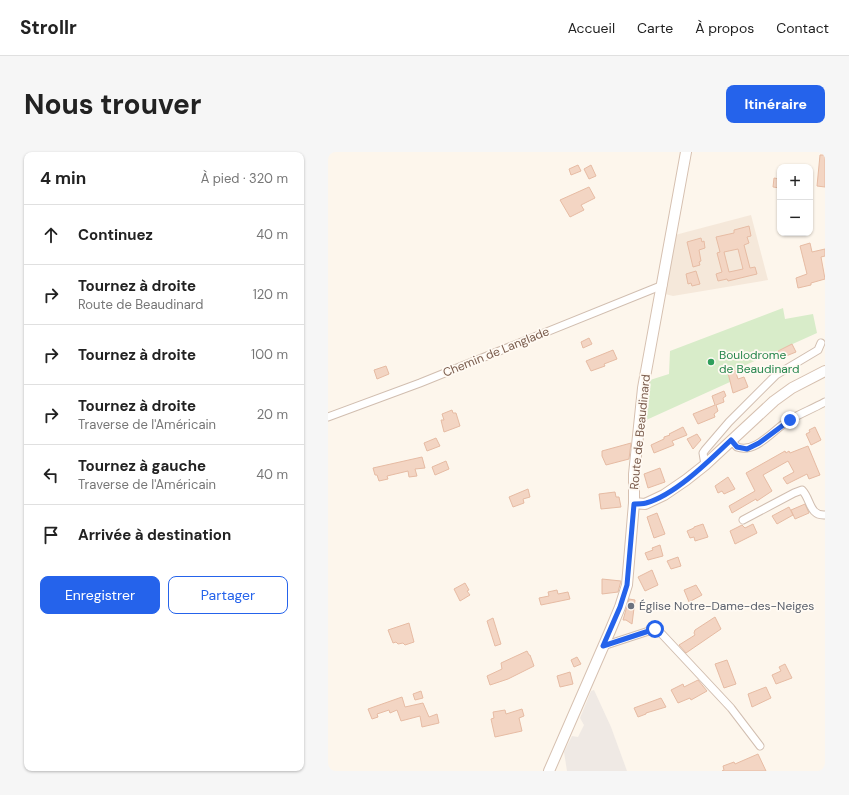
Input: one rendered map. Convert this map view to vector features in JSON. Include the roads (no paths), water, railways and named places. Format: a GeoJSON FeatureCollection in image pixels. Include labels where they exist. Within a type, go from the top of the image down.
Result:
{"type":"FeatureCollection","features":[{"type":"Feature","properties":{"kind":"street","name":"Route de Beaudinard"},"geometry":{"type":"LineString","coordinates":[[549,771],[620,607],[627,585],[634,504],[634,474],[643,388],[663,285],[686,152]]}},
{"type":"Feature","properties":{"kind":"street","name":"Chemin de Langlade"},"geometry":{"type":"LineString","coordinates":[[328,417],[420,383],[663,285]]}},
{"type":"Feature","properties":{"kind":"street"},"geometry":{"type":"LineString","coordinates":[[705,464],[703,453],[705,450],[763,386],[776,375],[818,350],[822,344]]}},
{"type":"Feature","properties":{"kind":"street"},"geometry":{"type":"LineString","coordinates":[[634,504],[645,504],[664,495],[686,480],[774,400],[792,388],[825,371]]}},
{"type":"Feature","properties":{"kind":"street"},"geometry":{"type":"LineString","coordinates":[[731,440],[737,447],[747,449],[759,443],[790,420],[825,402]]}},
{"type":"Feature","properties":{"kind":"street"},"geometry":{"type":"LineString","coordinates":[[743,520],[802,490],[806,494],[814,512],[819,515],[825,515]]}},
{"type":"Feature","properties":{"kind":"street"},"geometry":{"type":"LineString","coordinates":[[603,646],[655,629],[659,631],[731,708],[760,746]]}},
{"type":"Feature","properties":{"kind":"place","name":"Boulodrome de Beaudinard"},"geometry":{"type":"Point","coordinates":[711,362]}},
{"type":"Feature","properties":{"kind":"place","name":"Église Notre-Dame-des-Neiges"},"geometry":{"type":"Point","coordinates":[631,606]}}]}
